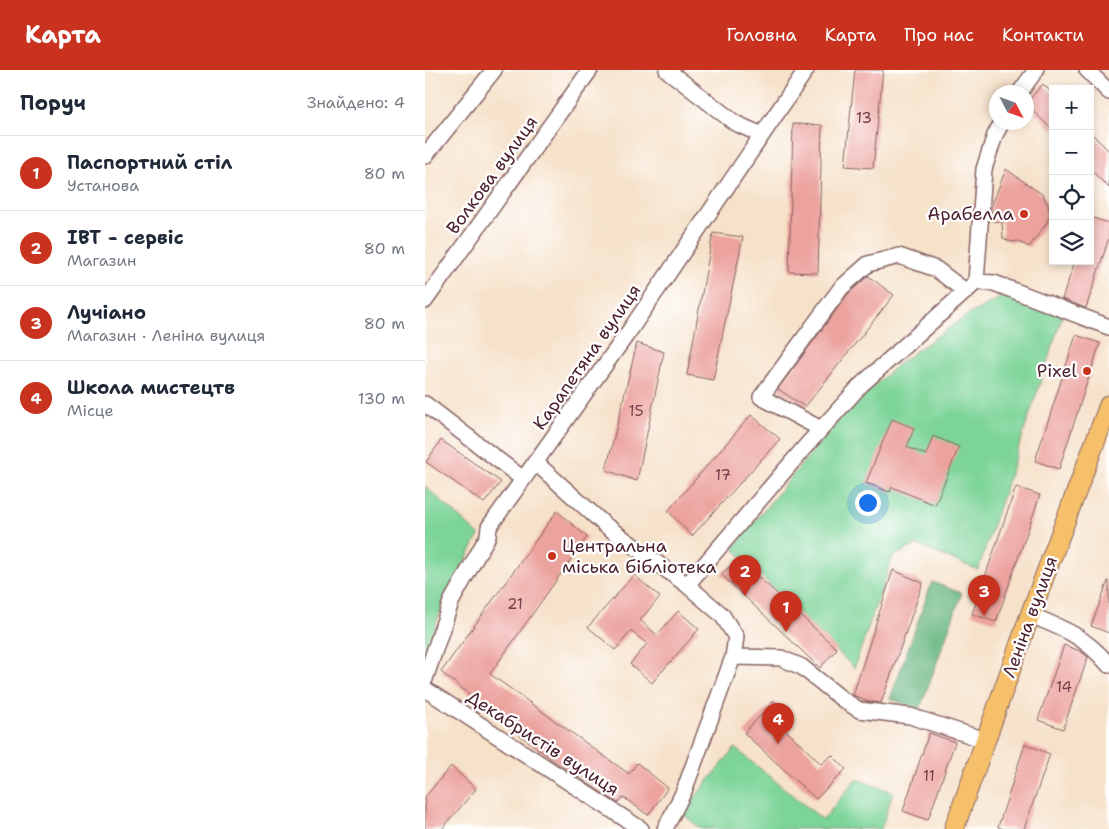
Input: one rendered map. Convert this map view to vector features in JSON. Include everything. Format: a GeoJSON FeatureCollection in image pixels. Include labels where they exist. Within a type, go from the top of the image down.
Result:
{"type":"FeatureCollection","features":[{"type":"Feature","properties":{"kind":"main road","name":"Леніна вулиця"},"geometry":{"type":"LineString","coordinates":[[954,829],[1030,615],[1109,405]]}},
{"type":"Feature","properties":{"kind":"street"},"geometry":{"type":"LineString","coordinates":[[425,156],[494,70]]}},
{"type":"Feature","properties":{"kind":"street","name":"Волкова вулиця"},"geometry":{"type":"LineString","coordinates":[[425,301],[590,70]]}},
{"type":"Feature","properties":{"kind":"street"},"geometry":{"type":"LineString","coordinates":[[667,70],[735,123],[762,135]]}},
{"type":"Feature","properties":{"kind":"street","name":"Карапетяна вулиця"},"geometry":{"type":"LineString","coordinates":[[425,679],[451,602],[488,536],[489,527],[630,330],[806,70]]}},
{"type":"Feature","properties":{"kind":"street"},"geometry":{"type":"LineString","coordinates":[[1025,85],[1036,70]]}},
{"type":"Feature","properties":{"kind":"street"},"geometry":{"type":"LineString","coordinates":[[1087,70],[1109,92]]}},
{"type":"Feature","properties":{"kind":"street"},"geometry":{"type":"LineString","coordinates":[[971,287],[984,169],[998,130]]}},
{"type":"Feature","properties":{"kind":"street"},"geometry":{"type":"LineString","coordinates":[[821,429],[761,397],[841,288],[868,264],[899,256],[936,269],[971,287]]}},
{"type":"Feature","properties":{"kind":"street"},"geometry":{"type":"LineString","coordinates":[[687,585],[861,385],[971,287],[994,282],[1109,327]]}},
{"type":"Feature","properties":{"kind":"street"},"geometry":{"type":"LineString","coordinates":[[425,404],[523,479]]}},
{"type":"Feature","properties":{"kind":"street"},"geometry":{"type":"LineString","coordinates":[[535,462],[605,525],[687,585],[722,616],[736,637],[733,657],[684,791],[665,829]]}},
{"type":"Feature","properties":{"kind":"street"},"geometry":{"type":"LineString","coordinates":[[1030,615],[1061,627],[1084,640],[1109,665]]}},
{"type":"Feature","properties":{"kind":"street"},"geometry":{"type":"LineString","coordinates":[[733,657],[781,658],[802,666],[842,699],[859,710],[910,716],[985,740]]}},
{"type":"Feature","properties":{"kind":"street","name":"Декабристів вулиця"},"geometry":{"type":"LineString","coordinates":[[425,688],[641,829]]}},
{"type":"Feature","properties":{"kind":"green space"},"geometry":{"type":"Polygon","coordinates":[[[1005,295],[1059,311],[1062,317],[978,570],[917,545],[893,556],[854,668],[733,548],[852,405],[902,361],[966,316],[1005,295]]]}},
{"type":"Feature","properties":{"kind":"green space"},"geometry":{"type":"Polygon","coordinates":[[[425,486],[479,535],[444,601],[425,656],[425,486]]]}},
{"type":"Feature","properties":{"kind":"green space"},"geometry":{"type":"Polygon","coordinates":[[[932,582],[962,593],[920,709],[890,699],[932,582]]]}},
{"type":"Feature","properties":{"kind":"green space"},"geometry":{"type":"Polygon","coordinates":[[[735,748],[823,820],[856,779],[893,792],[881,829],[701,829],[682,813],[735,748]]]}},
{"type":"Feature","properties":{"kind":"building"},"geometry":{"type":"Polygon","coordinates":[[[855,70],[883,70],[873,168],[845,166],[855,70]]]}},
{"type":"Feature","properties":{"kind":"building"},"geometry":{"type":"Polygon","coordinates":[[[1043,84],[1049,90],[1049,127],[1034,111],[1034,94],[1043,84]]]}},
{"type":"Feature","properties":{"kind":"building"},"geometry":{"type":"Polygon","coordinates":[[[793,124],[822,125],[818,273],[789,272],[793,124]]]}},
{"type":"Feature","properties":{"kind":"building"},"geometry":{"type":"Polygon","coordinates":[[[1094,136],[1109,151],[1109,188],[1094,173],[1094,136]]]}},
{"type":"Feature","properties":{"kind":"building"},"geometry":{"type":"Polygon","coordinates":[[[1006,169],[1043,195],[1048,205],[1049,217],[1029,247],[1017,241],[1011,242],[1003,238],[1002,222],[992,221],[991,207],[1006,169]]]}},
{"type":"Feature","properties":{"kind":"building"},"geometry":{"type":"Polygon","coordinates":[[[1094,218],[1109,223],[1109,238],[1086,308],[1062,299],[1074,265],[1094,265],[1094,218]]]}},
{"type":"Feature","properties":{"kind":"building"},"geometry":{"type":"Polygon","coordinates":[[[713,233],[743,237],[713,380],[687,375],[713,233]]]}},
{"type":"Feature","properties":{"kind":"building"},"geometry":{"type":"Polygon","coordinates":[[[868,276],[894,295],[805,407],[778,389],[848,294],[868,276]]]}},
{"type":"Feature","properties":{"kind":"building"},"geometry":{"type":"Polygon","coordinates":[[[1076,335],[1100,343],[1059,469],[1035,461],[1076,335]]]}},
{"type":"Feature","properties":{"kind":"building"},"geometry":{"type":"Polygon","coordinates":[[[637,343],[664,352],[637,481],[606,470],[637,343]]]}},
{"type":"Feature","properties":{"kind":"building"},"geometry":{"type":"Polygon","coordinates":[[[751,415],[780,439],[692,536],[668,511],[751,415]]]}},
{"type":"Feature","properties":{"kind":"building"},"geometry":{"type":"Polygon","coordinates":[[[892,419],[914,428],[907,447],[926,455],[933,436],[959,447],[935,505],[892,487],[890,492],[866,483],[892,419]]]}},
{"type":"Feature","properties":{"kind":"building"},"geometry":{"type":"Polygon","coordinates":[[[441,440],[501,482],[484,503],[426,462],[441,440]]]}},
{"type":"Feature","properties":{"kind":"building"},"geometry":{"type":"Polygon","coordinates":[[[1016,487],[1040,495],[996,622],[972,614],[1016,487]]]}},
{"type":"Feature","properties":{"kind":"building"},"geometry":{"type":"Polygon","coordinates":[[[557,511],[587,537],[490,674],[629,774],[637,763],[668,788],[648,815],[623,797],[618,803],[558,764],[485,709],[486,707],[441,672],[557,511]]]}},
{"type":"Feature","properties":{"kind":"building"},"geometry":{"type":"Polygon","coordinates":[[[739,559],[837,649],[820,668],[721,574],[739,559]]]}},
{"type":"Feature","properties":{"kind":"building"},"geometry":{"type":"Polygon","coordinates":[[[893,570],[923,583],[881,703],[866,701],[853,695],[893,570]]]}},
{"type":"Feature","properties":{"kind":"building"},"geometry":{"type":"Polygon","coordinates":[[[634,575],[660,597],[640,620],[657,635],[678,611],[699,629],[652,683],[630,664],[647,644],[631,631],[615,650],[588,627],[634,575]]]}},
{"type":"Feature","properties":{"kind":"building"},"geometry":{"type":"Polygon","coordinates":[[[1109,581],[1109,633],[1091,626],[1109,581]]]}},
{"type":"Feature","properties":{"kind":"building"},"geometry":{"type":"Polygon","coordinates":[[[1064,645],[1080,651],[1088,657],[1063,729],[1038,720],[1064,645]]]}},
{"type":"Feature","properties":{"kind":"building"},"geometry":{"type":"Polygon","coordinates":[[[774,701],[791,719],[784,728],[821,764],[832,755],[846,769],[816,799],[744,733],[774,701]]]}},
{"type":"Feature","properties":{"kind":"building"},"geometry":{"type":"Polygon","coordinates":[[[929,733],[955,742],[928,820],[903,811],[929,733]]]}},
{"type":"Feature","properties":{"kind":"building"},"geometry":{"type":"Polygon","coordinates":[[[1025,744],[1050,754],[1024,829],[1004,829],[998,827],[1025,744]]]}},
{"type":"Feature","properties":{"kind":"building"},"geometry":{"type":"Polygon","coordinates":[[[451,766],[476,789],[442,829],[425,829],[425,797],[451,766]]]}},
{"type":"Feature","properties":{"kind":"place","name":"Арабелла"},"geometry":{"type":"Point","coordinates":[1024,214]}},
{"type":"Feature","properties":{"kind":"place","name":"Pixel"},"geometry":{"type":"Point","coordinates":[1087,371]}},
{"type":"Feature","properties":{"kind":"place","name":"Центральна міська бібліотека"},"geometry":{"type":"Point","coordinates":[552,556]}},
{"type":"Feature","properties":{"kind":"place","name":"ІВТ - сервіс"},"geometry":{"type":"Point","coordinates":[745,596]}},
{"type":"Feature","properties":{"kind":"place","name":"Лучіано"},"geometry":{"type":"Point","coordinates":[984,616]}},
{"type":"Feature","properties":{"kind":"place","name":"Паспортний стіл"},"geometry":{"type":"Point","coordinates":[786,632]}},
{"type":"Feature","properties":{"kind":"place","name":"Школа мистецтв"},"geometry":{"type":"Point","coordinates":[778,744]}}]}
